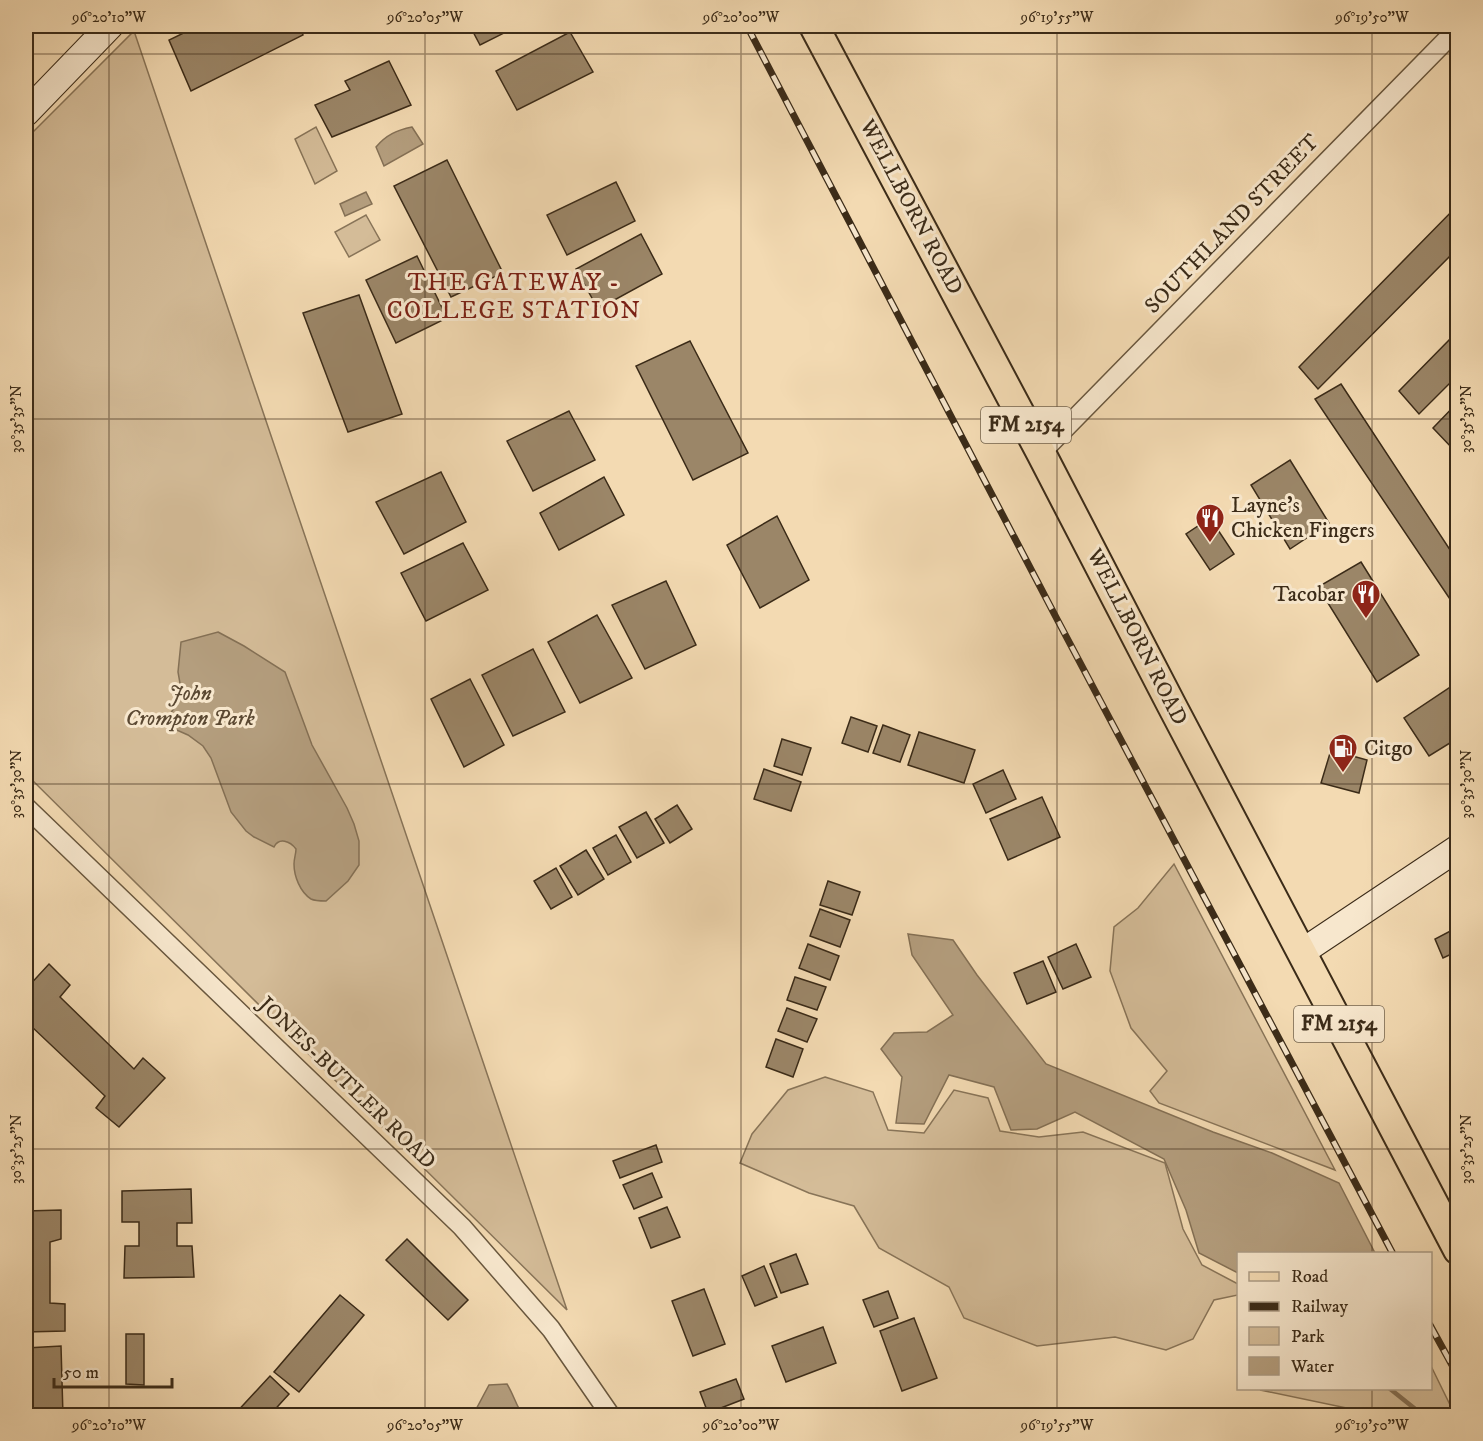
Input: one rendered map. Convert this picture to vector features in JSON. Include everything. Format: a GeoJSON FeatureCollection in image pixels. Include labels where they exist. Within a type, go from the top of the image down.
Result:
{"type":"FeatureCollection","features":[{"type":"Feature","properties":{"kind":"main road"},"geometry":{"type":"LineString","coordinates":[[26,113],[110,26]]}},
{"type":"Feature","properties":{"kind":"main road","name":"WELLBORN ROAD"},"geometry":{"type":"LineString","coordinates":[[814,26],[1041,453],[1458,1250]]}},
{"type":"Feature","properties":{"kind":"main road"},"geometry":{"type":"LineString","coordinates":[[1302,952],[1458,848]]}},
{"type":"Feature","properties":{"kind":"street","name":"SOUTHLAND STREET"},"geometry":{"type":"LineString","coordinates":[[1041,453],[1458,28]]}},
{"type":"Feature","properties":{"kind":"street","name":"JONES-BUTLER ROAD"},"geometry":{"type":"LineString","coordinates":[[26,807],[462,1227],[551,1329],[611,1416]]}},
{"type":"Feature","properties":{"kind":"green space","name":"John Crompton Park"},"geometry":{"type":"Polygon","coordinates":[[[134,31],[567,1310],[26,774],[26,139],[134,31]]]}},
{"type":"Feature","properties":{"kind":"green space"},"geometry":{"type":"Polygon","coordinates":[[[316,127],[337,171],[315,184],[295,139],[316,127]]]}},
{"type":"Feature","properties":{"kind":"green space"},"geometry":{"type":"Polygon","coordinates":[[[366,215],[380,240],[349,257],[335,232],[366,215]]]}},
{"type":"Feature","properties":{"kind":"green space"},"geometry":{"type":"Polygon","coordinates":[[[1174,864],[1335,1170],[1159,1103],[1150,1091],[1167,1071],[1131,1028],[1110,971],[1114,927],[1138,908],[1174,864]]]}},
{"type":"Feature","properties":{"kind":"green space"},"geometry":{"type":"Polygon","coordinates":[[[825,1077],[873,1092],[888,1130],[924,1133],[954,1090],[988,1098],[1000,1131],[1039,1137],[1083,1132],[1165,1163],[1183,1229],[1202,1265],[1237,1283],[1237,1295],[1214,1300],[1193,1339],[1166,1350],[1115,1337],[1037,1346],[964,1318],[949,1287],[879,1248],[854,1206],[809,1193],[740,1163],[752,1134],[788,1090],[825,1077]]]}},
{"type":"Feature","properties":{"kind":"green space"},"geometry":{"type":"Polygon","coordinates":[[[1432,1368],[1455,1415],[1380,1415],[1260,1390],[1432,1390],[1432,1368]]]}},
{"type":"Feature","properties":{"kind":"water"},"geometry":{"type":"Polygon","coordinates":[[[412,127],[423,144],[384,166],[376,147],[392,134],[412,127]]]}},
{"type":"Feature","properties":{"kind":"water"},"geometry":{"type":"Polygon","coordinates":[[[366,192],[372,204],[345,216],[340,204],[366,192]]]}},
{"type":"Feature","properties":{"kind":"water"},"geometry":{"type":"Polygon","coordinates":[[[218,632],[285,672],[312,745],[354,824],[359,841],[359,865],[348,881],[326,901],[311,899],[298,883],[295,874],[296,849],[294,846],[282,841],[274,847],[246,831],[231,812],[211,758],[203,746],[188,735],[172,728],[169,716],[174,708],[174,700],[181,689],[178,672],[181,642],[218,632]]]}},
{"type":"Feature","properties":{"kind":"water"},"geometry":{"type":"Polygon","coordinates":[[[908,934],[953,940],[977,975],[1046,1064],[1213,1132],[1272,1153],[1339,1183],[1374,1252],[1237,1252],[1237,1272],[1199,1253],[1186,1210],[1164,1159],[1075,1112],[1037,1129],[1011,1130],[994,1087],[949,1075],[924,1124],[896,1123],[902,1077],[881,1049],[894,1033],[927,1032],[953,1015],[912,955],[908,934]]]}},
{"type":"Feature","properties":{"kind":"water"},"geometry":{"type":"Polygon","coordinates":[[[507,1384],[523,1415],[473,1415],[489,1385],[507,1384]]]}},
{"type":"Feature","properties":{"kind":"building"},"geometry":{"type":"Polygon","coordinates":[[[198,26],[299,26],[303,35],[191,91],[169,40],[198,26]]]}},
{"type":"Feature","properties":{"kind":"building"},"geometry":{"type":"Polygon","coordinates":[[[470,26],[518,26],[480,45],[470,26]]]}},
{"type":"Feature","properties":{"kind":"building"},"geometry":{"type":"Polygon","coordinates":[[[570,32],[593,72],[517,110],[496,71],[570,32]]]}},
{"type":"Feature","properties":{"kind":"building"},"geometry":{"type":"Polygon","coordinates":[[[389,61],[411,105],[332,137],[315,105],[350,90],[345,81],[389,61]]]}},
{"type":"Feature","properties":{"kind":"building"},"geometry":{"type":"Polygon","coordinates":[[[447,160],[503,273],[451,297],[394,186],[447,160]]]}},
{"type":"Feature","properties":{"kind":"building"},"geometry":{"type":"Polygon","coordinates":[[[616,182],[635,221],[567,255],[547,215],[616,182]]]}},
{"type":"Feature","properties":{"kind":"building"},"geometry":{"type":"Polygon","coordinates":[[[1458,205],[1458,248],[1318,389],[1299,367],[1458,205]]]}},
{"type":"Feature","properties":{"kind":"building"},"geometry":{"type":"Polygon","coordinates":[[[641,234],[662,274],[598,309],[576,269],[641,234]]]}},
{"type":"Feature","properties":{"kind":"building"},"geometry":{"type":"Polygon","coordinates":[[[417,256],[447,318],[396,343],[366,280],[417,256]]]}},
{"type":"Feature","properties":{"kind":"building"},"geometry":{"type":"Polygon","coordinates":[[[359,295],[402,414],[348,432],[303,313],[359,295]]]}},
{"type":"Feature","properties":{"kind":"building"},"geometry":{"type":"Polygon","coordinates":[[[1456,333],[1458,334],[1458,375],[1419,414],[1399,391],[1456,333]]]}},
{"type":"Feature","properties":{"kind":"building"},"geometry":{"type":"Polygon","coordinates":[[[690,341],[748,453],[693,480],[636,366],[690,341]]]}},
{"type":"Feature","properties":{"kind":"building"},"geometry":{"type":"Polygon","coordinates":[[[1341,384],[1458,562],[1458,607],[1456,608],[1315,399],[1341,384]]]}},
{"type":"Feature","properties":{"kind":"building"},"geometry":{"type":"Polygon","coordinates":[[[1458,402],[1458,442],[1452,448],[1433,428],[1458,402]]]}},
{"type":"Feature","properties":{"kind":"building"},"geometry":{"type":"Polygon","coordinates":[[[569,411],[595,460],[533,491],[507,441],[569,411]]]}},
{"type":"Feature","properties":{"kind":"building"},"geometry":{"type":"Polygon","coordinates":[[[1290,460],[1329,523],[1290,549],[1251,485],[1290,460]]]}},
{"type":"Feature","properties":{"kind":"building"},"geometry":{"type":"Polygon","coordinates":[[[441,472],[466,522],[404,554],[376,502],[441,472]]]}},
{"type":"Feature","properties":{"kind":"building"},"geometry":{"type":"Polygon","coordinates":[[[604,477],[624,515],[559,550],[540,513],[604,477]]]}},
{"type":"Feature","properties":{"kind":"building"},"geometry":{"type":"Polygon","coordinates":[[[777,516],[809,580],[760,608],[727,545],[777,516]]]}},
{"type":"Feature","properties":{"kind":"building","name":"Layne's Chicken Fingers"},"geometry":{"type":"Polygon","coordinates":[[[1210,518],[1234,554],[1210,570],[1186,534],[1210,518]]]}},
{"type":"Feature","properties":{"kind":"building"},"geometry":{"type":"Polygon","coordinates":[[[463,543],[488,590],[426,621],[401,573],[463,543]]]}},
{"type":"Feature","properties":{"kind":"building"},"geometry":{"type":"Polygon","coordinates":[[[1361,562],[1419,655],[1377,682],[1318,587],[1361,562]]]}},
{"type":"Feature","properties":{"kind":"building"},"geometry":{"type":"Polygon","coordinates":[[[666,581],[696,645],[645,669],[612,605],[666,581]]]}},
{"type":"Feature","properties":{"kind":"building"},"geometry":{"type":"Polygon","coordinates":[[[597,615],[632,678],[580,703],[548,642],[597,615]]]}},
{"type":"Feature","properties":{"kind":"building"},"geometry":{"type":"Polygon","coordinates":[[[533,649],[565,712],[513,736],[482,675],[533,649]]]}},
{"type":"Feature","properties":{"kind":"building"},"geometry":{"type":"Polygon","coordinates":[[[470,679],[504,745],[464,767],[431,699],[470,679]]]}},
{"type":"Feature","properties":{"kind":"building"},"geometry":{"type":"Polygon","coordinates":[[[1458,682],[1458,738],[1429,756],[1404,718],[1458,682]]]}},
{"type":"Feature","properties":{"kind":"building"},"geometry":{"type":"Polygon","coordinates":[[[851,717],[877,726],[868,752],[842,743],[851,717]]]}},
{"type":"Feature","properties":{"kind":"building"},"geometry":{"type":"Polygon","coordinates":[[[883,725],[910,735],[900,762],[873,753],[883,725]]]}},
{"type":"Feature","properties":{"kind":"building"},"geometry":{"type":"Polygon","coordinates":[[[919,732],[975,750],[964,783],[908,765],[919,732]]]}},
{"type":"Feature","properties":{"kind":"building"},"geometry":{"type":"Polygon","coordinates":[[[782,739],[811,748],[802,775],[774,766],[782,739]]]}},
{"type":"Feature","properties":{"kind":"building"},"geometry":{"type":"Polygon","coordinates":[[[1331,750],[1367,760],[1359,793],[1321,783],[1331,750]]]}},
{"type":"Feature","properties":{"kind":"building"},"geometry":{"type":"Polygon","coordinates":[[[764,769],[801,782],[791,811],[754,799],[764,769]]]}},
{"type":"Feature","properties":{"kind":"building"},"geometry":{"type":"Polygon","coordinates":[[[1003,770],[1016,799],[986,813],[973,784],[1003,770]]]}},
{"type":"Feature","properties":{"kind":"building"},"geometry":{"type":"Polygon","coordinates":[[[1042,797],[1060,837],[1008,860],[990,819],[1042,797]]]}},
{"type":"Feature","properties":{"kind":"building"},"geometry":{"type":"Polygon","coordinates":[[[677,805],[692,829],[670,843],[655,819],[677,805]]]}},
{"type":"Feature","properties":{"kind":"building"},"geometry":{"type":"Polygon","coordinates":[[[646,812],[664,843],[637,858],[619,827],[646,812]]]}},
{"type":"Feature","properties":{"kind":"building"},"geometry":{"type":"Polygon","coordinates":[[[616,835],[631,862],[608,875],[593,848],[616,835]]]}},
{"type":"Feature","properties":{"kind":"building"},"geometry":{"type":"Polygon","coordinates":[[[586,850],[604,879],[578,895],[560,866],[586,850]]]}},
{"type":"Feature","properties":{"kind":"building"},"geometry":{"type":"Polygon","coordinates":[[[556,868],[572,897],[551,909],[534,881],[556,868]]]}},
{"type":"Feature","properties":{"kind":"building"},"geometry":{"type":"Polygon","coordinates":[[[828,881],[860,892],[852,915],[820,905],[828,881]]]}},
{"type":"Feature","properties":{"kind":"building"},"geometry":{"type":"Polygon","coordinates":[[[820,909],[850,920],[840,947],[810,936],[820,909]]]}},
{"type":"Feature","properties":{"kind":"building"},"geometry":{"type":"Polygon","coordinates":[[[1458,927],[1458,951],[1443,958],[1435,939],[1458,927]]]}},
{"type":"Feature","properties":{"kind":"building"},"geometry":{"type":"Polygon","coordinates":[[[808,944],[839,956],[830,980],[799,968],[808,944]]]}},
{"type":"Feature","properties":{"kind":"building"},"geometry":{"type":"Polygon","coordinates":[[[1076,944],[1091,977],[1063,989],[1048,957],[1076,944]]]}},
{"type":"Feature","properties":{"kind":"building"},"geometry":{"type":"Polygon","coordinates":[[[1043,961],[1056,992],[1027,1004],[1014,973],[1043,961]]]}},
{"type":"Feature","properties":{"kind":"building"},"geometry":{"type":"Polygon","coordinates":[[[49,964],[70,985],[60,997],[134,1069],[143,1058],[165,1078],[119,1127],[96,1108],[105,1096],[30,1025],[26,1030],[26,989],[49,964]]]}},
{"type":"Feature","properties":{"kind":"building"},"geometry":{"type":"Polygon","coordinates":[[[795,977],[826,987],[817,1010],[787,1000],[795,977]]]}},
{"type":"Feature","properties":{"kind":"building"},"geometry":{"type":"Polygon","coordinates":[[[787,1008],[817,1019],[807,1042],[778,1031],[787,1008]]]}},
{"type":"Feature","properties":{"kind":"building"},"geometry":{"type":"Polygon","coordinates":[[[776,1039],[803,1049],[793,1077],[766,1067],[776,1039]]]}},
{"type":"Feature","properties":{"kind":"building"},"geometry":{"type":"Polygon","coordinates":[[[656,1145],[662,1162],[620,1178],[613,1161],[656,1145]]]}},
{"type":"Feature","properties":{"kind":"building"},"geometry":{"type":"Polygon","coordinates":[[[652,1173],[662,1197],[634,1209],[623,1185],[652,1173]]]}},
{"type":"Feature","properties":{"kind":"building"},"geometry":{"type":"Polygon","coordinates":[[[191,1189],[192,1223],[177,1223],[177,1246],[192,1246],[194,1277],[124,1278],[125,1246],[139,1246],[139,1222],[122,1222],[122,1191],[191,1189]]]}},
{"type":"Feature","properties":{"kind":"building"},"geometry":{"type":"Polygon","coordinates":[[[667,1207],[680,1237],[651,1248],[639,1218],[667,1207]]]}},
{"type":"Feature","properties":{"kind":"building"},"geometry":{"type":"Polygon","coordinates":[[[61,1210],[61,1239],[50,1242],[50,1303],[65,1304],[65,1331],[26,1332],[26,1211],[61,1210]]]}},
{"type":"Feature","properties":{"kind":"building"},"geometry":{"type":"Polygon","coordinates":[[[407,1239],[468,1300],[448,1320],[386,1260],[407,1239]]]}},
{"type":"Feature","properties":{"kind":"building"},"geometry":{"type":"Polygon","coordinates":[[[796,1254],[808,1284],[781,1293],[770,1264],[796,1254]]]}},
{"type":"Feature","properties":{"kind":"building"},"geometry":{"type":"Polygon","coordinates":[[[764,1266],[777,1297],[755,1306],[742,1276],[764,1266]]]}},
{"type":"Feature","properties":{"kind":"building"},"geometry":{"type":"Polygon","coordinates":[[[704,1289],[725,1344],[693,1356],[672,1301],[704,1289]]]}},
{"type":"Feature","properties":{"kind":"building"},"geometry":{"type":"Polygon","coordinates":[[[888,1291],[898,1318],[874,1327],[863,1300],[888,1291]]]}},
{"type":"Feature","properties":{"kind":"building"},"geometry":{"type":"Polygon","coordinates":[[[340,1295],[364,1315],[299,1392],[274,1372],[340,1295]]]}},
{"type":"Feature","properties":{"kind":"building"},"geometry":{"type":"Polygon","coordinates":[[[914,1318],[937,1378],[902,1391],[880,1331],[914,1318]]]}},
{"type":"Feature","properties":{"kind":"building"},"geometry":{"type":"Polygon","coordinates":[[[823,1327],[836,1363],[786,1382],[772,1346],[823,1327]]]}},
{"type":"Feature","properties":{"kind":"building"},"geometry":{"type":"Polygon","coordinates":[[[126,1334],[144,1334],[144,1385],[126,1384],[126,1334]]]}},
{"type":"Feature","properties":{"kind":"building"},"geometry":{"type":"Polygon","coordinates":[[[61,1346],[63,1416],[26,1416],[26,1348],[61,1346]]]}},
{"type":"Feature","properties":{"kind":"building"},"geometry":{"type":"Polygon","coordinates":[[[270,1376],[289,1394],[269,1416],[233,1416],[270,1376]]]}},
{"type":"Feature","properties":{"kind":"building"},"geometry":{"type":"Polygon","coordinates":[[[736,1379],[744,1399],[708,1413],[700,1392],[736,1379]]]}},
{"type":"Feature","properties":{"kind":"waterway"},"geometry":{"type":"LineString","coordinates":[[1392,1390],[1424,1416]]}},
{"type":"Feature","properties":{"kind":"railway"},"geometry":{"type":"LineString","coordinates":[[747,26],[1392,1252]]}},
{"type":"Feature","properties":{"kind":"railway"},"geometry":{"type":"LineString","coordinates":[[1432,1329],[1458,1376]]}},
{"type":"Feature","properties":{"kind":"place","name":"Layne's Chicken Fingers"},"geometry":{"type":"Point","coordinates":[1210,544]}},
{"type":"Feature","properties":{"kind":"place","name":"Tacobar"},"geometry":{"type":"Point","coordinates":[1366,620]}},
{"type":"Feature","properties":{"kind":"place","name":"Citgo"},"geometry":{"type":"Point","coordinates":[1343,774]}},
{"type":"Feature","properties":{"kind":"district","name":"THE GATEWAY - COLLEGE STATION"},"geometry":{"type":"Point","coordinates":[514,297]}}]}
